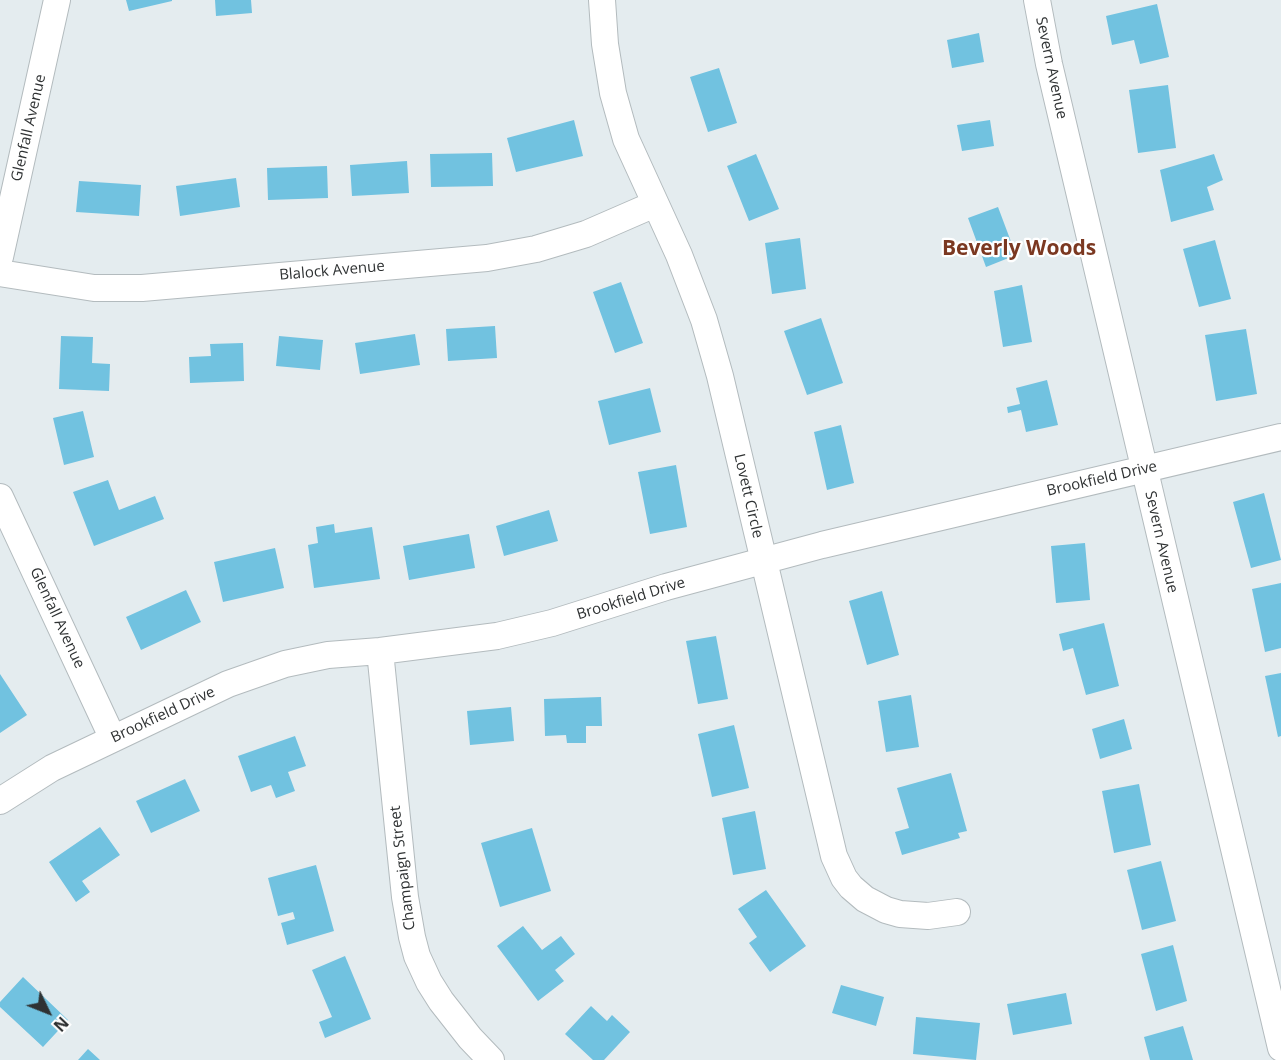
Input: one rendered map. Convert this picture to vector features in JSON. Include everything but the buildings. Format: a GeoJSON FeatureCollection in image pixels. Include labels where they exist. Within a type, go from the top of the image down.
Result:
{"type":"FeatureCollection","features":[{"type":"Feature","properties":{"kind":"street","name":"Glenfall Avenue"},"geometry":{"type":"LineString","coordinates":[[0,257],[57,0]]}},
{"type":"Feature","properties":{"kind":"street","name":"Lovett Circle"},"geometry":{"type":"LineString","coordinates":[[602,0],[605,44],[613,93],[626,139],[679,255],[704,320],[720,376],[834,856],[844,878],[865,899],[886,910],[900,914],[928,916],[957,912]]}},
{"type":"Feature","properties":{"kind":"street","name":"Severn Avenue"},"geometry":{"type":"LineString","coordinates":[[1037,0],[1048,64],[1281,1048]]}},
{"type":"Feature","properties":{"kind":"street","name":"Blalock Avenue"},"geometry":{"type":"LineString","coordinates":[[0,273],[94,288],[142,288],[487,258],[536,249],[586,234],[655,204]]}},
{"type":"Feature","properties":{"kind":"street","name":"Brookfield Drive"},"geometry":{"type":"LineString","coordinates":[[0,801],[44,772],[228,684],[285,664],[328,656],[497,636],[552,623],[666,587],[834,542],[1281,437]]}},
{"type":"Feature","properties":{"kind":"street","name":"Glenfall Avenue"},"geometry":{"type":"LineString","coordinates":[[0,497],[113,739]]}},
{"type":"Feature","properties":{"kind":"street","name":"Champaign Street"},"geometry":{"type":"LineString","coordinates":[[380,651],[405,897],[417,956],[429,982],[463,1029],[491,1060]]}},
{"type":"Feature","properties":{"kind":"district","name":"Beverly Woods"},"geometry":{"type":"Point","coordinates":[1019,249]}}]}
